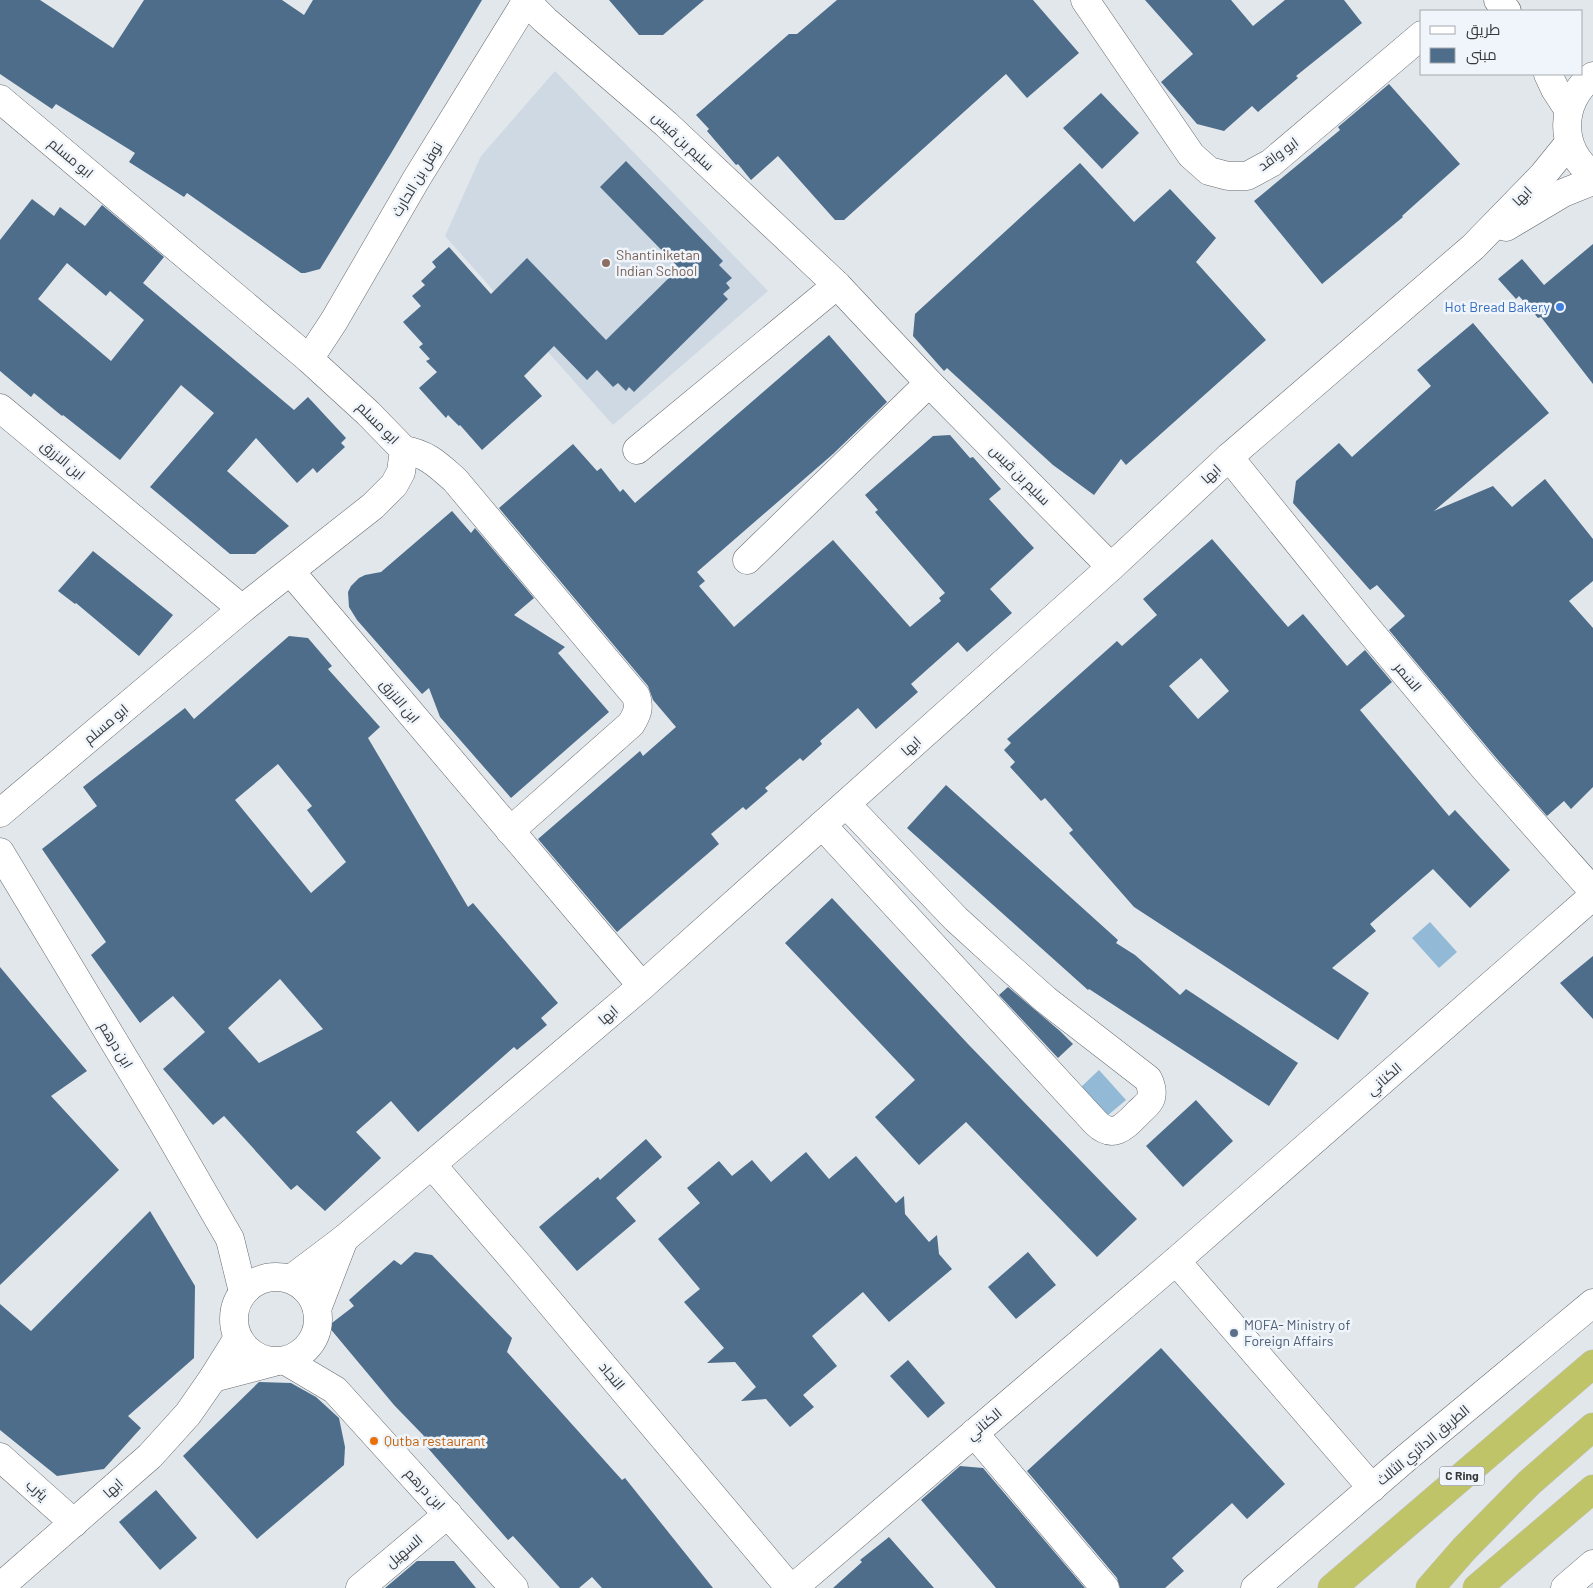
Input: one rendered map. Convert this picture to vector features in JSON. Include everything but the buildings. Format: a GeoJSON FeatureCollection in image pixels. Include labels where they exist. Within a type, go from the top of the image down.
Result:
{"type":"FeatureCollection","features":[{"type":"Feature","properties":{"kind":"highway","name":"C Ring"},"geometry":{"type":"LineString","coordinates":[[1332,1588],[1593,1364]]}},
{"type":"Feature","properties":{"kind":"highway"},"geometry":{"type":"LineString","coordinates":[[1430,1588],[1464,1549],[1529,1483],[1593,1427]]}},
{"type":"Feature","properties":{"kind":"highway"},"geometry":{"type":"LineString","coordinates":[[1478,1588],[1593,1489]]}},
{"type":"Feature","properties":{"kind":"street"},"geometry":{"type":"LineString","coordinates":[[1498,0],[1506,10]]}},
{"type":"Feature","properties":{"kind":"street","name":"سليم بن قيس"},"geometry":{"type":"LineString","coordinates":[[526,1],[545,20],[666,124],[837,285],[928,383],[1111,567]]}},
{"type":"Feature","properties":{"kind":"street","name":"نوفل بن الحارث"},"geometry":{"type":"LineString","coordinates":[[309,359],[334,321],[417,178],[526,1]]}},
{"type":"Feature","properties":{"kind":"street","name":"ابو واقد"},"geometry":{"type":"LineString","coordinates":[[1094,3],[1191,155],[1209,172],[1228,176],[1247,176],[1271,163],[1420,38]]}},
{"type":"Feature","properties":{"kind":"street"},"geometry":{"type":"LineString","coordinates":[[1548,75],[1568,109]]}},
{"type":"Feature","properties":{"kind":"street"},"geometry":{"type":"LineString","coordinates":[[1593,76],[1575,94],[1568,109],[1566,126],[1569,142],[1576,157],[1586,170],[1593,174]]}},
{"type":"Feature","properties":{"kind":"street","name":"ابو مسلم"},"geometry":{"type":"LineString","coordinates":[[0,99],[309,359],[368,413],[404,450],[402,472],[394,485],[373,506],[242,609],[0,813]]}},
{"type":"Feature","properties":{"kind":"street","name":"ابها"},"geometry":{"type":"LineString","coordinates":[[286,1278],[344,1239],[642,986],[1111,567],[1229,457],[1473,247],[1544,175],[1569,142]]}},
{"type":"Feature","properties":{"kind":"street","name":"ابها"},"geometry":{"type":"LineString","coordinates":[[1473,247],[1563,193],[1593,181]]}},
{"type":"Feature","properties":{"kind":"street"},"geometry":{"type":"LineString","coordinates":[[637,450],[837,285]]}},
{"type":"Feature","properties":{"kind":"street"},"geometry":{"type":"LineString","coordinates":[[747,560],[928,383]]}},
{"type":"Feature","properties":{"kind":"street","name":"ابن الازرق"},"geometry":{"type":"LineString","coordinates":[[0,408],[242,609]]}},
{"type":"Feature","properties":{"kind":"street"},"geometry":{"type":"LineString","coordinates":[[404,450],[427,456],[456,480],[636,696],[639,706],[630,724],[510,831]]}},
{"type":"Feature","properties":{"kind":"street","name":"السَمر"},"geometry":{"type":"LineString","coordinates":[[1229,457],[1484,769],[1593,891]]}},
{"type":"Feature","properties":{"kind":"street","name":"ابن الازرق"},"geometry":{"type":"LineString","coordinates":[[291,572],[642,986]]}},
{"type":"Feature","properties":{"kind":"street"},"geometry":{"type":"LineString","coordinates":[[822,826],[1102,1128],[1108,1131],[1116,1131],[1122,1128],[1147,1104],[1152,1092],[1148,1079],[1046,1000],[956,918],[846,804]]}},
{"type":"Feature","properties":{"kind":"street","name":"ابن درهم"},"geometry":{"type":"LineString","coordinates":[[0,852],[118,1047],[230,1239],[243,1292]]}},
{"type":"Feature","properties":{"kind":"street"},"geometry":{"type":"LineString","coordinates":[[893,903],[918,879]]}},
{"type":"Feature","properties":{"kind":"street","name":"الكناني"},"geometry":{"type":"LineString","coordinates":[[792,1588],[1176,1261],[1593,896]]}},
{"type":"Feature","properties":{"kind":"street","name":"النجاد"},"geometry":{"type":"LineString","coordinates":[[432,1165],[792,1588]]}},
{"type":"Feature","properties":{"kind":"street","name":"ابن درهم"},"geometry":{"type":"LineString","coordinates":[[230,1239],[286,1278]]}},
{"type":"Feature","properties":{"kind":"street","name":"ابها"},"geometry":{"type":"LineString","coordinates":[[316,1322],[344,1239]]}},
{"type":"Feature","properties":{"kind":"street"},"geometry":{"type":"LineString","coordinates":[[1176,1261],[1372,1488]]}},
{"type":"Feature","properties":{"kind":"street"},"geometry":{"type":"LineString","coordinates":[[214,1378],[280,1361],[299,1355],[308,1347],[316,1322],[312,1296],[303,1286],[286,1278],[267,1278],[254,1283],[243,1292],[235,1306],[233,1323],[238,1338],[246,1350],[259,1358],[280,1361]]}},
{"type":"Feature","properties":{"kind":"street","name":"الطريق الدائري الثالث"},"geometry":{"type":"LineString","coordinates":[[1255,1588],[1412,1453],[1593,1303]]}},
{"type":"Feature","properties":{"kind":"street","name":"ابن درهم"},"geometry":{"type":"LineString","coordinates":[[316,1322],[335,1390]]}},
{"type":"Feature","properties":{"kind":"street","name":"ابها"},"geometry":{"type":"LineString","coordinates":[[0,1587],[150,1456],[188,1414],[214,1378],[238,1338]]}},
{"type":"Feature","properties":{"kind":"street","name":"ابن درهم"},"geometry":{"type":"LineString","coordinates":[[280,1361],[335,1390],[514,1588]]}},
{"type":"Feature","properties":{"kind":"street"},"geometry":{"type":"LineString","coordinates":[[974,1433],[1105,1588]]}},
{"type":"Feature","properties":{"kind":"street","name":"يثرب"},"geometry":{"type":"LineString","coordinates":[[0,1457],[74,1523]]}},
{"type":"Feature","properties":{"kind":"street","name":"السهيل"},"geometry":{"type":"LineString","coordinates":[[360,1588],[448,1514]]}},
{"type":"Feature","properties":{"kind":"street"},"geometry":{"type":"LineString","coordinates":[[1565,1588],[1593,1564]]}},
{"type":"Feature","properties":{"kind":"shaded area","name":"Shantiniketan Indian School"},"geometry":{"type":"Polygon","coordinates":[[[555,71],[768,291],[613,425],[445,236],[481,156],[555,71]]]}},
{"type":"Feature","properties":{"kind":"water"},"geometry":{"type":"Polygon","coordinates":[[[1430,922],[1457,952],[1439,968],[1412,938],[1430,922]]]}},
{"type":"Feature","properties":{"kind":"water"},"geometry":{"type":"Polygon","coordinates":[[[1099,1070],[1126,1100],[1107,1116],[1081,1087],[1099,1070]]]}},
{"type":"Feature","properties":{"kind":"place","name":"Shantiniketan Indian School"},"geometry":{"type":"Point","coordinates":[606,263]}},
{"type":"Feature","properties":{"kind":"place","name":"Hot Bread Bakery"},"geometry":{"type":"Point","coordinates":[1560,307]}},
{"type":"Feature","properties":{"kind":"place","name":"MOFA- Ministry of Foreign Affairs"},"geometry":{"type":"Point","coordinates":[1234,1333]}},
{"type":"Feature","properties":{"kind":"place","name":"Qutba restaurant"},"geometry":{"type":"Point","coordinates":[374,1441]}}]}
